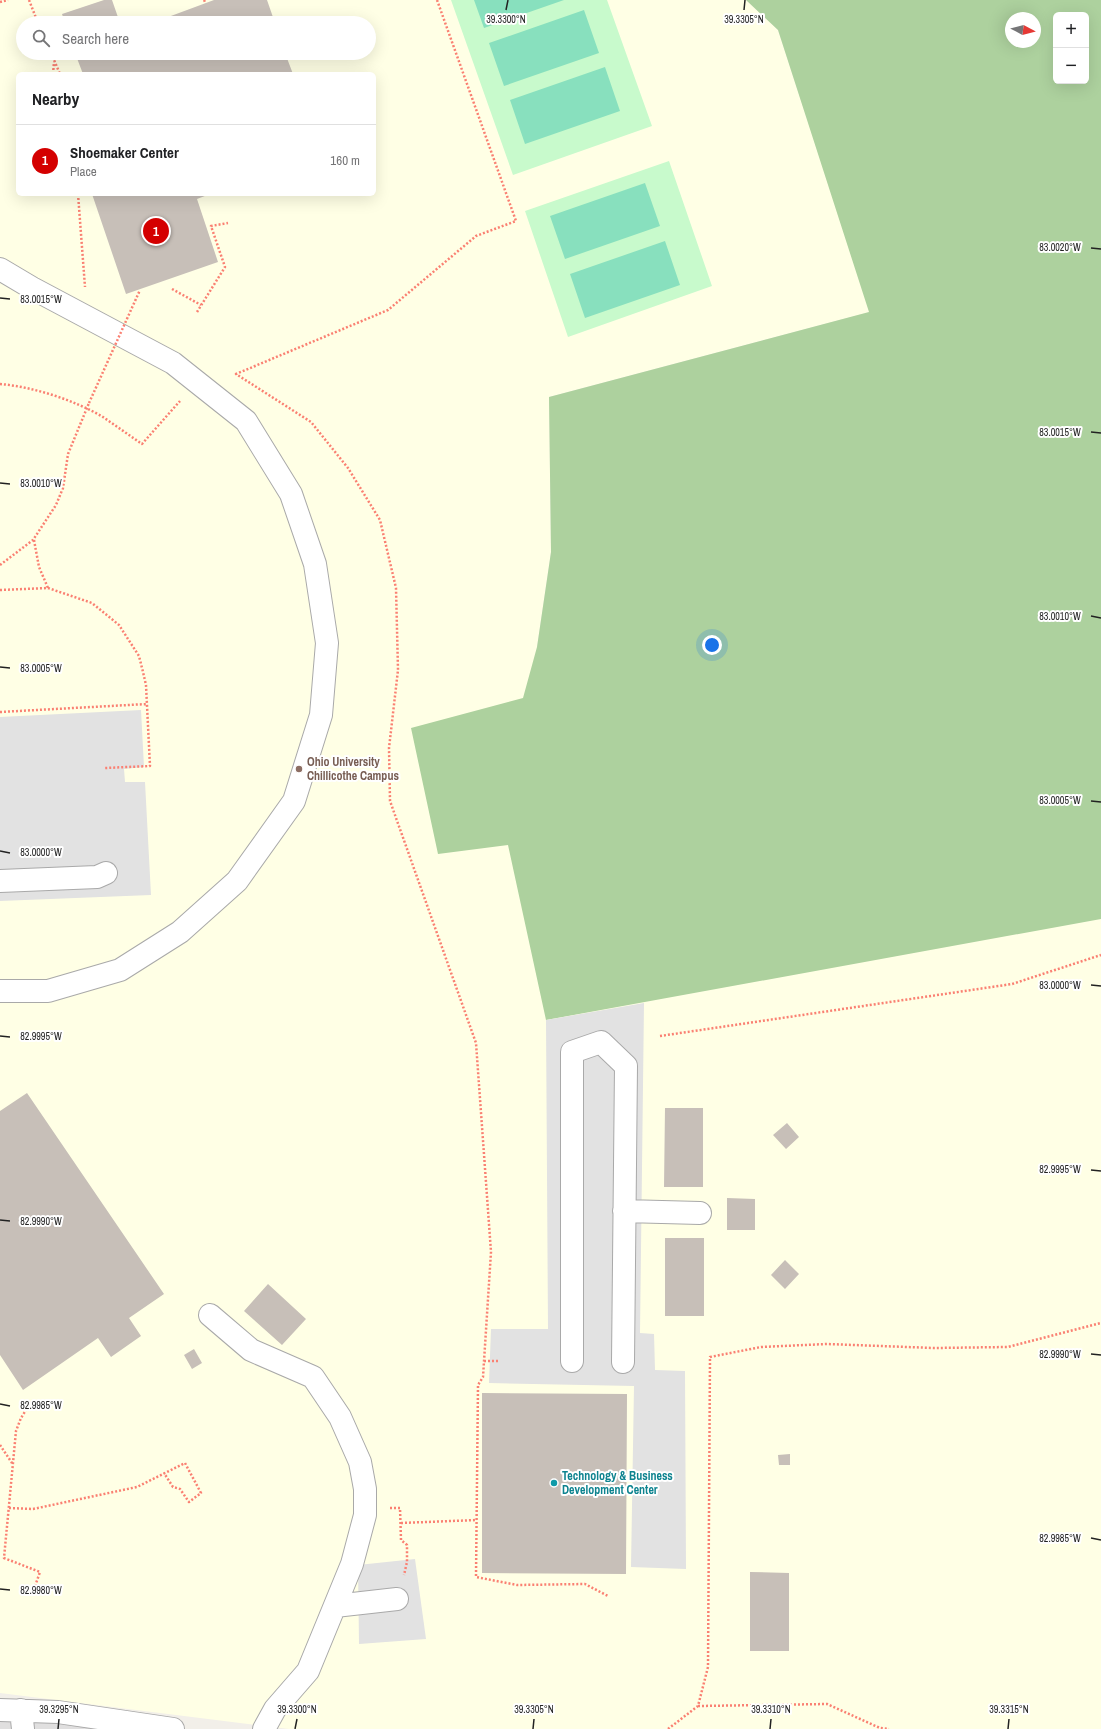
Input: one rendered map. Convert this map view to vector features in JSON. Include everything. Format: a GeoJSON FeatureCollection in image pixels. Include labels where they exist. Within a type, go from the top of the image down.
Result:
{"type":"FeatureCollection","features":[{"type":"Feature","properties":{"kind":"street"},"geometry":{"type":"LineString","coordinates":[[0,269],[32,288],[173,363],[246,421],[291,494],[315,564],[328,643],[320,715],[294,801],[237,881],[180,932],[120,970],[48,991],[0,991]]}},
{"type":"Feature","properties":{"kind":"street"},"geometry":{"type":"LineString","coordinates":[[0,881],[97,877],[106,873]]}},
{"type":"Feature","properties":{"kind":"street"},"geometry":{"type":"LineString","coordinates":[[572,1361],[572,1052],[601,1042],[626,1066],[623,1362]]}},
{"type":"Feature","properties":{"kind":"street"},"geometry":{"type":"LineString","coordinates":[[624,1212],[700,1213]]}},
{"type":"Feature","properties":{"kind":"street"},"geometry":{"type":"LineString","coordinates":[[210,1315],[251,1350],[313,1377],[340,1417],[360,1462],[365,1489],[365,1515],[352,1564],[308,1671],[275,1709],[264,1729]]}},
{"type":"Feature","properties":{"kind":"street"},"geometry":{"type":"LineString","coordinates":[[335,1606],[397,1599]]}},
{"type":"Feature","properties":{"kind":"street"},"geometry":{"type":"LineString","coordinates":[[14,1716],[58,1712],[172,1729]]}},
{"type":"Feature","properties":{"kind":"path"},"geometry":{"type":"LineString","coordinates":[[0,2],[8,0]]}},
{"type":"Feature","properties":{"kind":"path"},"geometry":{"type":"LineString","coordinates":[[29,0],[35,16]]}},
{"type":"Feature","properties":{"kind":"path"},"geometry":{"type":"LineString","coordinates":[[236,374],[388,310],[476,236],[516,221],[437,0]]}},
{"type":"Feature","properties":{"kind":"path"},"geometry":{"type":"LineString","coordinates":[[53,72],[54,61]]}},
{"type":"Feature","properties":{"kind":"path"},"geometry":{"type":"LineString","coordinates":[[54,61],[59,72]]}},
{"type":"Feature","properties":{"kind":"path"},"geometry":{"type":"LineString","coordinates":[[78,196],[84,293]]}},
{"type":"Feature","properties":{"kind":"path"},"geometry":{"type":"LineString","coordinates":[[197,312],[225,267],[211,226],[228,223]]}},
{"type":"Feature","properties":{"kind":"path"},"geometry":{"type":"LineString","coordinates":[[172,289],[201,306]]}},
{"type":"Feature","properties":{"kind":"path"},"geometry":{"type":"LineString","coordinates":[[0,565],[33,540],[58,500],[63,488],[68,454],[86,409],[140,290]]}},
{"type":"Feature","properties":{"kind":"path"},"geometry":{"type":"LineString","coordinates":[[231,373],[236,374],[312,422],[348,468],[380,520],[396,588],[398,670],[389,748],[390,801],[476,1043],[491,1252],[483,1377],[478,1385],[476,1577],[517,1585],[585,1584],[608,1596]]}},
{"type":"Feature","properties":{"kind":"path"},"geometry":{"type":"LineString","coordinates":[[0,384],[15,386],[73,402],[102,417],[142,444],[178,404]]}},
{"type":"Feature","properties":{"kind":"path"},"geometry":{"type":"LineString","coordinates":[[33,540],[39,567],[48,588]]}},
{"type":"Feature","properties":{"kind":"path"},"geometry":{"type":"LineString","coordinates":[[0,590],[48,588],[92,603],[119,625],[139,656],[146,685],[150,766],[105,768]]}},
{"type":"Feature","properties":{"kind":"path"},"geometry":{"type":"LineString","coordinates":[[0,712],[147,704]]}},
{"type":"Feature","properties":{"kind":"path"},"geometry":{"type":"LineString","coordinates":[[660,1036],[1012,984],[1101,955]]}},
{"type":"Feature","properties":{"kind":"path"},"geometry":{"type":"LineString","coordinates":[[698,1706],[708,1666],[710,1357],[761,1347],[827,1344],[934,1348],[1008,1347],[1101,1322]]}},
{"type":"Feature","properties":{"kind":"path"},"geometry":{"type":"LineString","coordinates":[[484,1361],[500,1361]]}},
{"type":"Feature","properties":{"kind":"path"},"geometry":{"type":"LineString","coordinates":[[31,1402],[20,1418],[16,1432],[4,1558],[40,1572],[33,1592]]}},
{"type":"Feature","properties":{"kind":"path"},"geometry":{"type":"LineString","coordinates":[[0,1445],[12,1464]]}},
{"type":"Feature","properties":{"kind":"path"},"geometry":{"type":"LineString","coordinates":[[9,1508],[33,1509],[137,1487],[185,1462],[201,1493],[189,1502],[180,1488],[174,1487],[164,1473]]}},
{"type":"Feature","properties":{"kind":"path"},"geometry":{"type":"LineString","coordinates":[[401,1523],[477,1520]]}},
{"type":"Feature","properties":{"kind":"path"},"geometry":{"type":"LineString","coordinates":[[401,1540],[407,1545],[407,1562]]}},
{"type":"Feature","properties":{"kind":"path"},"geometry":{"type":"LineString","coordinates":[[668,1729],[698,1706],[827,1704],[880,1728],[889,1729]]}},
{"type":"Feature","properties":{"kind":"shaded area","name":"Ohio University Chillicothe Campus"},"geometry":{"type":"Polygon","coordinates":[[[0,0],[746,0],[778,30],[870,312],[549,397],[551,552],[537,647],[1101,890],[1101,1729],[289,1729],[0,1693],[0,0]]]}},
{"type":"Feature","properties":{"kind":"shaded area"},"geometry":{"type":"Polygon","coordinates":[[[141,710],[144,767],[124,769],[125,782],[145,782],[151,895],[0,901],[0,717],[141,710]]]}},
{"type":"Feature","properties":{"kind":"shaded area"},"geometry":{"type":"Polygon","coordinates":[[[644,1003],[640,1333],[654,1334],[655,1370],[685,1371],[686,1569],[631,1567],[634,1386],[489,1383],[491,1329],[548,1329],[546,1020],[644,1003]]]}},
{"type":"Feature","properties":{"kind":"shaded area"},"geometry":{"type":"Polygon","coordinates":[[[415,1559],[426,1639],[359,1644],[358,1565],[415,1559]]]}},
{"type":"Feature","properties":{"kind":"shaded area"},"geometry":{"type":"Polygon","coordinates":[[[0,1710],[173,1729],[0,1729],[0,1710]]]}},
{"type":"Feature","properties":{"kind":"green space"},"geometry":{"type":"Polygon","coordinates":[[[451,0],[607,0],[652,126],[513,175],[451,0]]]}},
{"type":"Feature","properties":{"kind":"green space"},"geometry":{"type":"Polygon","coordinates":[[[474,0],[564,0],[484,28],[474,0]]]}},
{"type":"Feature","properties":{"kind":"green space"},"geometry":{"type":"Polygon","coordinates":[[[746,0],[1101,0],[1101,919],[546,1020],[508,845],[438,854],[411,728],[523,698],[537,647],[551,552],[549,397],[869,312],[778,30],[746,0]]]}},
{"type":"Feature","properties":{"kind":"green space"},"geometry":{"type":"Polygon","coordinates":[[[584,10],[599,53],[504,86],[489,43],[584,10]]]}},
{"type":"Feature","properties":{"kind":"green space"},"geometry":{"type":"Polygon","coordinates":[[[605,67],[620,111],[525,144],[510,100],[605,67]]]}},
{"type":"Feature","properties":{"kind":"green space"},"geometry":{"type":"Polygon","coordinates":[[[669,161],[712,286],[568,337],[525,211],[669,161]]]}},
{"type":"Feature","properties":{"kind":"green space"},"geometry":{"type":"Polygon","coordinates":[[[645,183],[660,226],[565,259],[550,216],[645,183]]]}},
{"type":"Feature","properties":{"kind":"green space"},"geometry":{"type":"Polygon","coordinates":[[[665,241],[680,285],[585,318],[570,274],[665,241]]]}},
{"type":"Feature","properties":{"kind":"building"},"geometry":{"type":"Polygon","coordinates":[[[104,0],[112,0],[118,16],[63,16],[62,14],[104,0]]]}},
{"type":"Feature","properties":{"kind":"building"},"geometry":{"type":"Polygon","coordinates":[[[214,0],[267,0],[273,16],[171,16],[214,0]]]}},
{"type":"Feature","properties":{"kind":"building"},"geometry":{"type":"Polygon","coordinates":[[[78,60],[288,60],[292,72],[82,72],[78,60]]]}},
{"type":"Feature","properties":{"kind":"building"},"geometry":{"type":"Polygon","coordinates":[[[93,196],[205,196],[197,199],[218,262],[126,294],[93,196]]]}},
{"type":"Feature","properties":{"kind":"building"},"geometry":{"type":"Polygon","coordinates":[[[27,1093],[164,1294],[129,1318],[141,1336],[111,1357],[98,1338],[23,1390],[0,1355],[0,1111],[27,1093]]]}},
{"type":"Feature","properties":{"kind":"building"},"geometry":{"type":"Polygon","coordinates":[[[665,1108],[703,1108],[703,1187],[664,1187],[665,1108]]]}},
{"type":"Feature","properties":{"kind":"building"},"geometry":{"type":"Polygon","coordinates":[[[787,1123],[799,1137],[786,1149],[773,1135],[787,1123]]]}},
{"type":"Feature","properties":{"kind":"building"},"geometry":{"type":"Polygon","coordinates":[[[727,1198],[755,1199],[755,1230],[727,1230],[727,1198]]]}},
{"type":"Feature","properties":{"kind":"building"},"geometry":{"type":"Polygon","coordinates":[[[665,1238],[704,1238],[704,1316],[665,1316],[665,1238]]]}},
{"type":"Feature","properties":{"kind":"building"},"geometry":{"type":"Polygon","coordinates":[[[785,1260],[799,1274],[785,1289],[771,1275],[785,1260]]]}},
{"type":"Feature","properties":{"kind":"building"},"geometry":{"type":"Polygon","coordinates":[[[268,1284],[306,1319],[282,1345],[244,1311],[268,1284]]]}},
{"type":"Feature","properties":{"kind":"building"},"geometry":{"type":"Polygon","coordinates":[[[194,1349],[202,1363],[192,1369],[184,1355],[194,1349]]]}},
{"type":"Feature","properties":{"kind":"building","name":"Technology & Business Development Center"},"geometry":{"type":"Polygon","coordinates":[[[482,1393],[627,1394],[626,1574],[482,1573],[482,1393]]]}},
{"type":"Feature","properties":{"kind":"building"},"geometry":{"type":"Polygon","coordinates":[[[790,1454],[790,1465],[779,1465],[778,1455],[790,1454]]]}},
{"type":"Feature","properties":{"kind":"building"},"geometry":{"type":"Polygon","coordinates":[[[750,1572],[789,1573],[789,1651],[750,1651],[750,1572]]]}},
{"type":"Feature","properties":{"kind":"place","name":"Shoemaker Center"},"geometry":{"type":"Point","coordinates":[156,231]}},
{"type":"Feature","properties":{"kind":"place","name":"Ohio University Chillicothe Campus"},"geometry":{"type":"Point","coordinates":[299,769]}},
{"type":"Feature","properties":{"kind":"place","name":"Technology & Business Development Center"},"geometry":{"type":"Point","coordinates":[554,1483]}}]}
